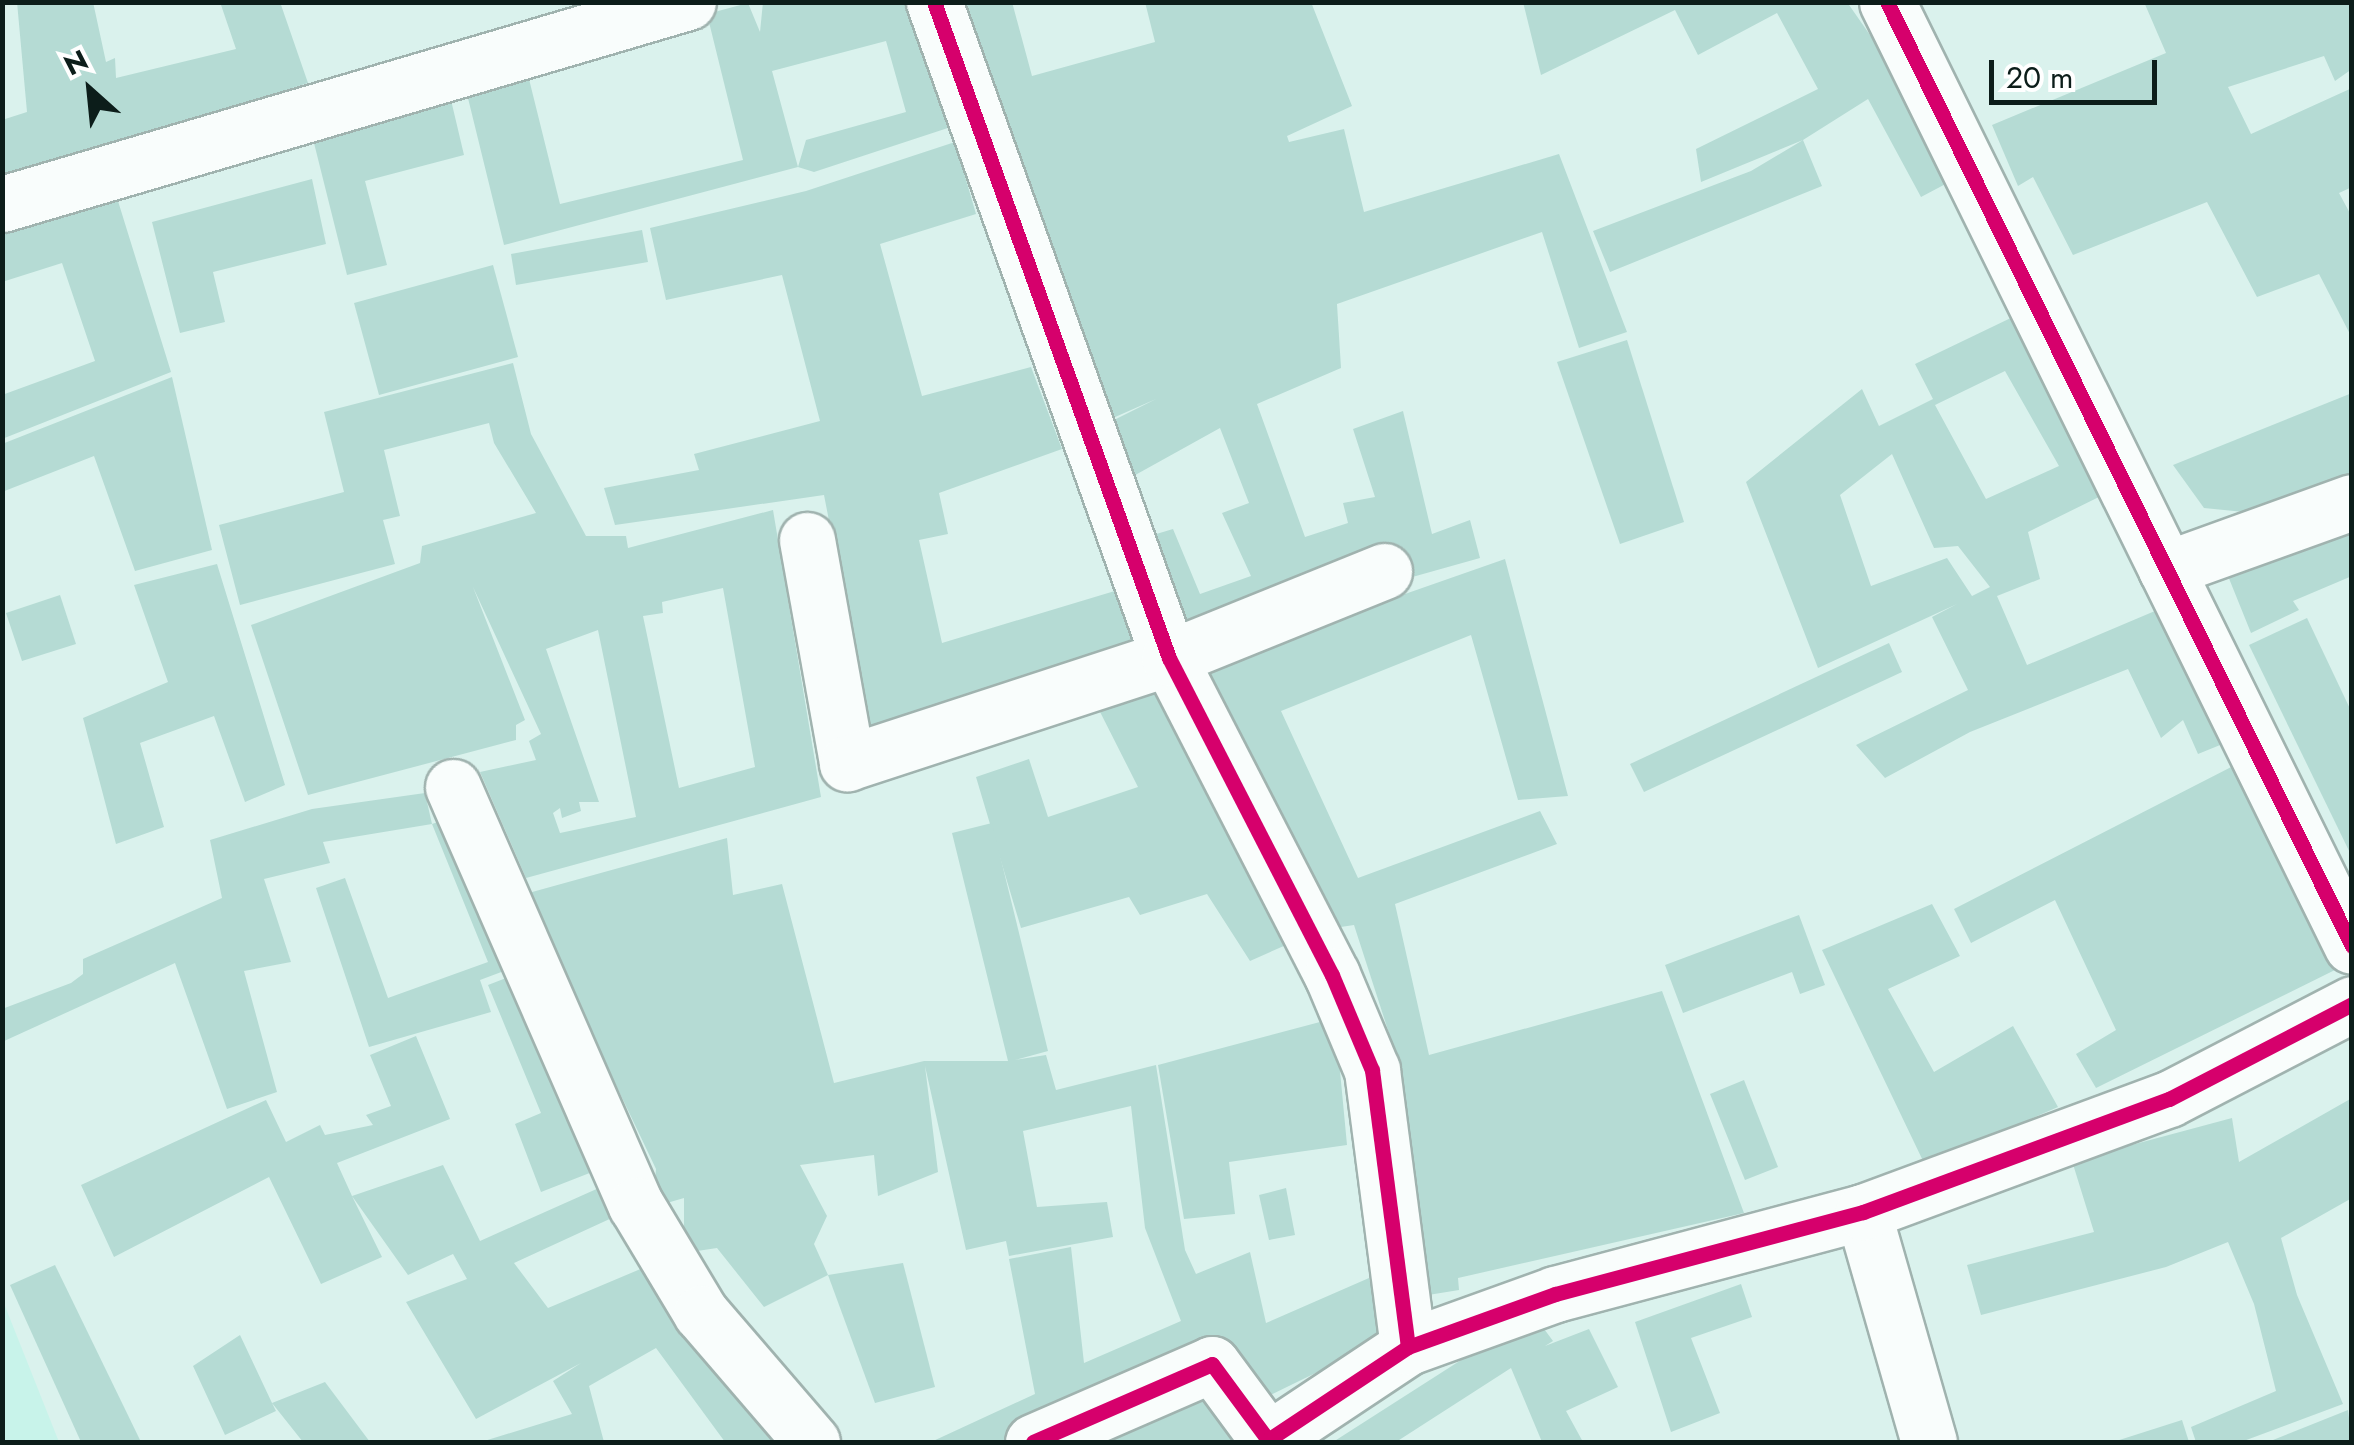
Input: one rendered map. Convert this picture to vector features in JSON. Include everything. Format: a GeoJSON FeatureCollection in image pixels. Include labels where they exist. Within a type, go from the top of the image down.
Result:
{"type":"FeatureCollection","features":[{"type":"Feature","properties":{"kind":"street"},"geometry":{"type":"LineString","coordinates":[[2,204],[688,2]]}},
{"type":"Feature","properties":{"kind":"street"},"geometry":{"type":"LineString","coordinates":[[934,2],[1169,658],[1332,975],[1372,1070],[1408,1347]]}},
{"type":"Feature","properties":{"kind":"street"},"geometry":{"type":"LineString","coordinates":[[1887,2],[2352,946]]}},
{"type":"Feature","properties":{"kind":"street"},"geometry":{"type":"LineString","coordinates":[[2166,569],[2352,502]]}},
{"type":"Feature","properties":{"kind":"street"},"geometry":{"type":"LineString","coordinates":[[807,540],[847,763],[1169,658],[1384,570]]}},
{"type":"Feature","properties":{"kind":"street"},"geometry":{"type":"LineString","coordinates":[[453,787],[636,1205],[702,1313],[812,1442]]}},
{"type":"Feature","properties":{"kind":"street"},"geometry":{"type":"LineString","coordinates":[[1033,1442],[1212,1364],[1268,1440],[1408,1347],[1555,1294],[1863,1212],[2169,1098],[2352,1004]]}},
{"type":"Feature","properties":{"kind":"street"},"geometry":{"type":"LineString","coordinates":[[1863,1212],[1930,1442]]}},
{"type":"Feature","properties":{"kind":"shaded area"},"geometry":{"type":"Polygon","coordinates":[[[3,1301],[59,1442],[3,1442],[3,1301]]]}},
{"type":"Feature","properties":{"kind":"building"},"geometry":{"type":"Polygon","coordinates":[[[17,2],[93,2],[106,62],[115,58],[116,78],[236,49],[220,2],[280,2],[308,83],[2,182],[2,120],[27,112],[17,2]]]}},
{"type":"Feature","properties":{"kind":"building"},"geometry":{"type":"Polygon","coordinates":[[[763,2],[923,2],[960,124],[814,172],[798,167],[504,245],[466,90],[528,75],[560,204],[743,160],[707,14],[748,3],[760,32],[763,2]],[[886,41],[772,71],[798,167],[806,140],[906,112],[886,41]]]}},
{"type":"Feature","properties":{"kind":"building"},"geometry":{"type":"Polygon","coordinates":[[[947,2],[1012,2],[1032,76],[1155,42],[1145,2],[1311,2],[1352,106],[1287,136],[1289,142],[1344,129],[1364,212],[1559,154],[1627,332],[1579,348],[1542,232],[1337,304],[1341,368],[1257,404],[1305,537],[1348,523],[1343,503],[1375,497],[1353,429],[1403,411],[1432,534],[1470,520],[1480,558],[1174,644],[1133,541],[1173,529],[1200,594],[1251,576],[1222,513],[1249,503],[1220,428],[1110,489],[1086,434],[1156,399],[1097,425],[947,2]]]}},
{"type":"Feature","properties":{"kind":"building"},"geometry":{"type":"Polygon","coordinates":[[[1523,2],[1847,2],[1902,81],[1955,179],[1921,197],[1868,99],[1803,140],[1701,182],[1696,149],[1818,89],[1777,13],[1698,55],[1675,10],[1541,75],[1523,2]]]}},
{"type":"Feature","properties":{"kind":"building"},"geometry":{"type":"Polygon","coordinates":[[[2144,2],[2352,2],[2352,69],[2335,81],[2324,56],[2228,87],[2251,134],[2352,88],[2352,187],[2339,193],[2352,217],[2352,338],[2319,274],[2257,297],[2207,202],[2073,255],[2033,177],[2018,186],[1992,125],[2166,53],[2144,2]]]}},
{"type":"Feature","properties":{"kind":"building"},"geometry":{"type":"Polygon","coordinates":[[[451,100],[464,155],[365,181],[387,265],[347,275],[312,135],[451,100]]]}},
{"type":"Feature","properties":{"kind":"building"},"geometry":{"type":"Polygon","coordinates":[[[1803,140],[1822,186],[1610,272],[1593,231],[1751,171],[1803,140]]]}},
{"type":"Feature","properties":{"kind":"building"},"geometry":{"type":"Polygon","coordinates":[[[955,142],[976,214],[880,244],[922,396],[1031,367],[1062,449],[939,493],[948,534],[919,540],[942,643],[1128,587],[1150,642],[869,726],[824,495],[615,525],[604,488],[699,470],[694,454],[820,421],[782,275],[666,300],[650,228],[806,191],[955,142]]]}},
{"type":"Feature","properties":{"kind":"building"},"geometry":{"type":"Polygon","coordinates":[[[109,172],[171,372],[2,439],[2,395],[95,361],[62,263],[2,282],[2,210],[109,172]]]}},
{"type":"Feature","properties":{"kind":"building"},"geometry":{"type":"Polygon","coordinates":[[[312,179],[326,244],[213,272],[225,322],[180,333],[152,222],[312,179]]]}},
{"type":"Feature","properties":{"kind":"building"},"geometry":{"type":"Polygon","coordinates":[[[642,230],[648,262],[516,285],[511,254],[642,230]]]}},
{"type":"Feature","properties":{"kind":"building"},"geometry":{"type":"Polygon","coordinates":[[[493,265],[518,357],[379,395],[354,303],[493,265]]]}},
{"type":"Feature","properties":{"kind":"building"},"geometry":{"type":"Polygon","coordinates":[[[2017,315],[2109,492],[2028,532],[2040,579],[1997,596],[2027,665],[2162,608],[2225,743],[2198,754],[2183,720],[2161,738],[2128,669],[1970,732],[1885,778],[1856,745],[1968,690],[1932,617],[1957,604],[1818,668],[1746,482],[1862,389],[1879,426],[1933,399],[1915,364],[2017,315]],[[2005,371],[1935,405],[1986,499],[2059,466],[2005,371]],[[1892,454],[1840,495],[1871,586],[1947,558],[1972,596],[1990,587],[1958,546],[1934,548],[1892,454]]]}},
{"type":"Feature","properties":{"kind":"building"},"geometry":{"type":"Polygon","coordinates":[[[1627,340],[1684,522],[1620,544],[1557,362],[1627,340]]]}},
{"type":"Feature","properties":{"kind":"building"},"geometry":{"type":"Polygon","coordinates":[[[513,363],[531,434],[586,536],[626,536],[628,548],[773,510],[821,797],[526,878],[480,772],[536,760],[529,741],[541,734],[473,587],[525,720],[516,725],[516,740],[308,795],[251,625],[420,563],[422,546],[536,513],[494,443],[489,423],[384,450],[400,516],[383,520],[395,564],[240,605],[219,525],[344,492],[324,412],[513,363]],[[723,588],[662,602],[663,613],[643,616],[679,788],[755,767],[723,588]],[[598,630],[546,649],[599,802],[579,802],[581,811],[562,818],[560,808],[553,813],[560,833],[636,817],[598,630]]]}},
{"type":"Feature","properties":{"kind":"building"},"geometry":{"type":"Polygon","coordinates":[[[172,377],[212,550],[135,571],[94,456],[2,492],[2,444],[172,377]]]}},
{"type":"Feature","properties":{"kind":"building"},"geometry":{"type":"Polygon","coordinates":[[[2352,393],[2352,474],[2244,512],[2204,508],[2173,465],[2352,393]]]}},
{"type":"Feature","properties":{"kind":"building"},"geometry":{"type":"Polygon","coordinates":[[[2352,522],[2352,576],[2293,601],[2299,610],[2251,633],[2228,576],[2352,522]]]}},
{"type":"Feature","properties":{"kind":"building"},"geometry":{"type":"Polygon","coordinates":[[[1505,559],[1568,796],[1518,800],[1471,635],[1281,711],[1358,878],[1540,811],[1557,844],[1395,904],[1429,1055],[1662,991],[1744,1213],[1458,1278],[1459,1290],[1422,1296],[1397,1058],[1354,925],[1334,928],[1199,666],[1505,559]]]}},
{"type":"Feature","properties":{"kind":"building"},"geometry":{"type":"Polygon","coordinates":[[[217,564],[285,785],[245,802],[214,716],[140,743],[164,827],[116,844],[83,718],[168,682],[134,585],[217,564]]]}},
{"type":"Feature","properties":{"kind":"building"},"geometry":{"type":"Polygon","coordinates":[[[60,595],[76,644],[22,661],[6,613],[60,595]]]}},
{"type":"Feature","properties":{"kind":"building"},"geometry":{"type":"Polygon","coordinates":[[[2307,618],[2352,713],[2352,857],[2249,645],[2307,618]]]}},
{"type":"Feature","properties":{"kind":"building"},"geometry":{"type":"Polygon","coordinates":[[[1889,643],[1902,672],[1644,792],[1630,764],[1889,643]]]}},
{"type":"Feature","properties":{"kind":"building"},"geometry":{"type":"Polygon","coordinates":[[[1149,672],[1286,945],[1250,961],[1207,894],[1140,915],[1129,897],[1021,928],[976,777],[1029,759],[1048,817],[1138,787],[1093,698],[1149,672]]]}},
{"type":"Feature","properties":{"kind":"building"},"geometry":{"type":"Polygon","coordinates":[[[2241,762],[2345,965],[2096,1088],[2076,1054],[2116,1030],[2055,900],[1971,943],[1954,909],[2241,762]]]}},
{"type":"Feature","properties":{"kind":"building"},"geometry":{"type":"Polygon","coordinates":[[[425,793],[432,824],[323,842],[330,863],[264,879],[291,962],[244,971],[277,1092],[227,1109],[175,963],[2,1042],[2,1009],[71,983],[83,974],[83,959],[222,898],[210,840],[312,809],[425,793]]]}},
{"type":"Feature","properties":{"kind":"building"},"geometry":{"type":"Polygon","coordinates":[[[458,815],[517,966],[480,980],[491,1012],[369,1047],[316,888],[345,878],[388,998],[488,962],[432,824],[458,815]]]}},
{"type":"Feature","properties":{"kind":"building"},"geometry":{"type":"Polygon","coordinates":[[[992,823],[1048,1051],[1015,1060],[1046,1055],[1056,1090],[1156,1065],[1185,1250],[1196,1274],[1250,1252],[1266,1323],[1369,1278],[1387,1338],[1248,1406],[1222,1341],[1013,1442],[931,1442],[1035,1394],[1009,1259],[1071,1247],[1084,1363],[1181,1321],[1145,1228],[1131,1106],[1023,1131],[1037,1207],[1107,1202],[1113,1237],[1009,1256],[1006,1241],[966,1250],[925,1066],[938,1172],[878,1196],[874,1155],[800,1165],[827,1216],[814,1244],[828,1275],[764,1307],[717,1248],[684,1253],[684,1198],[653,1207],[656,1169],[525,894],[727,838],[733,895],[782,884],[834,1083],[924,1061],[1008,1061],[952,833],[992,823]]]}},
{"type":"Feature","properties":{"kind":"building"},"geometry":{"type":"Polygon","coordinates":[[[1932,904],[1960,956],[1888,989],[1934,1072],[2013,1026],[2058,1107],[1925,1165],[1822,950],[1932,904]]]}},
{"type":"Feature","properties":{"kind":"building"},"geometry":{"type":"Polygon","coordinates":[[[1799,915],[1825,985],[1800,994],[1792,972],[1683,1013],[1665,965],[1799,915]]]}},
{"type":"Feature","properties":{"kind":"building"},"geometry":{"type":"Polygon","coordinates":[[[527,970],[605,1167],[541,1192],[515,1124],[541,1113],[488,985],[527,970]]]}},
{"type":"Feature","properties":{"kind":"building"},"geometry":{"type":"Polygon","coordinates":[[[1335,1018],[1347,1145],[1229,1162],[1235,1214],[1184,1219],[1158,1065],[1335,1018]]]}},
{"type":"Feature","properties":{"kind":"building"},"geometry":{"type":"Polygon","coordinates":[[[416,1036],[450,1119],[337,1163],[382,1257],[321,1284],[269,1177],[114,1257],[81,1185],[266,1100],[286,1142],[320,1125],[325,1135],[373,1125],[366,1115],[391,1106],[370,1055],[416,1036]]]}},
{"type":"Feature","properties":{"kind":"building"},"geometry":{"type":"Polygon","coordinates":[[[1744,1080],[1778,1167],[1745,1180],[1710,1094],[1744,1080]]]}},
{"type":"Feature","properties":{"kind":"building"},"geometry":{"type":"Polygon","coordinates":[[[2352,1098],[2352,1198],[2281,1238],[2297,1295],[2343,1404],[2241,1442],[2196,1442],[2191,1427],[2276,1391],[2254,1304],[2228,1242],[2166,1267],[1981,1315],[1967,1265],[2094,1232],[2072,1161],[2232,1118],[2239,1162],[2352,1098]]]}},
{"type":"Feature","properties":{"kind":"building"},"geometry":{"type":"Polygon","coordinates":[[[443,1165],[480,1241],[610,1183],[627,1211],[514,1263],[548,1308],[650,1265],[778,1442],[725,1442],[656,1348],[589,1386],[604,1442],[481,1442],[572,1414],[553,1381],[581,1363],[476,1419],[406,1302],[467,1279],[453,1254],[408,1275],[352,1196],[443,1165]]]}},
{"type":"Feature","properties":{"kind":"building"},"geometry":{"type":"Polygon","coordinates":[[[1286,1188],[1295,1235],[1269,1240],[1259,1195],[1286,1188]]]}},
{"type":"Feature","properties":{"kind":"building"},"geometry":{"type":"Polygon","coordinates":[[[903,1263],[935,1387],[875,1403],[828,1275],[903,1263]]]}},
{"type":"Feature","properties":{"kind":"building"},"geometry":{"type":"Polygon","coordinates":[[[55,1265],[141,1442],[81,1442],[10,1285],[55,1265]]]}},
{"type":"Feature","properties":{"kind":"building"},"geometry":{"type":"Polygon","coordinates":[[[1741,1284],[1752,1317],[1691,1338],[1720,1413],[1671,1432],[1635,1322],[1741,1284]]]}},
{"type":"Feature","properties":{"kind":"building"},"geometry":{"type":"Polygon","coordinates":[[[1533,1314],[1553,1341],[1545,1346],[1589,1329],[1618,1387],[1566,1411],[1583,1442],[1542,1442],[1511,1368],[1396,1442],[1333,1442],[1533,1314]]]}},
{"type":"Feature","properties":{"kind":"building"},"geometry":{"type":"Polygon","coordinates":[[[240,1335],[276,1411],[225,1435],[193,1366],[240,1335]]]}},
{"type":"Feature","properties":{"kind":"building"},"geometry":{"type":"Polygon","coordinates":[[[325,1382],[370,1442],[303,1442],[272,1403],[325,1382]]]}},
{"type":"Feature","properties":{"kind":"building"},"geometry":{"type":"Polygon","coordinates":[[[1204,1387],[1237,1442],[1081,1442],[1204,1387]]]}},
{"type":"Feature","properties":{"kind":"building"},"geometry":{"type":"Polygon","coordinates":[[[2348,1410],[2352,1442],[2268,1442],[2348,1410]]]}},
{"type":"Feature","properties":{"kind":"building"},"geometry":{"type":"Polygon","coordinates":[[[2182,1420],[2189,1442],[2113,1442],[2182,1420]]]}},
{"type":"Feature","properties":{"kind":"cycle path"},"geometry":{"type":"LineString","coordinates":[[934,2],[1169,658],[1332,975],[1372,1070],[1408,1347]]}},
{"type":"Feature","properties":{"kind":"cycle path"},"geometry":{"type":"LineString","coordinates":[[1887,2],[2352,946]]}},
{"type":"Feature","properties":{"kind":"cycle path"},"geometry":{"type":"LineString","coordinates":[[1033,1442],[1212,1364],[1268,1440],[1408,1347],[1555,1294],[1863,1212],[2169,1099],[2352,1004]]}}]}
